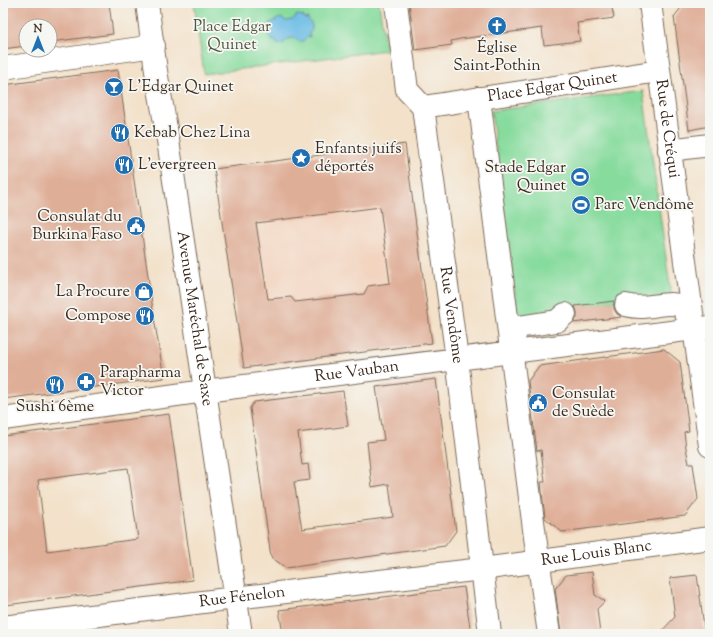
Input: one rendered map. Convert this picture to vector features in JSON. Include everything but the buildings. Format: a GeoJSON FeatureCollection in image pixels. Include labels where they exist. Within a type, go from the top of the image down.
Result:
{"type":"FeatureCollection","features":[{"type":"Feature","properties":{"kind":"street","name":"Avenue Maréchal de Saxe"},"geometry":{"type":"LineString","coordinates":[[147,3],[241,634]]}},
{"type":"Feature","properties":{"kind":"street"},"geometry":{"type":"LineString","coordinates":[[396,3],[407,90],[423,107]]}},
{"type":"Feature","properties":{"kind":"street","name":"Rue de Créqui"},"geometry":{"type":"LineString","coordinates":[[650,3],[669,150],[702,328],[710,446]]}},
{"type":"Feature","properties":{"kind":"street"},"geometry":{"type":"LineString","coordinates":[[3,68],[154,46]]}},
{"type":"Feature","properties":{"kind":"street","name":"Place Edgar Quinet"},"geometry":{"type":"LineString","coordinates":[[423,107],[659,71]]}},
{"type":"Feature","properties":{"kind":"street"},"geometry":{"type":"LineString","coordinates":[[479,98],[549,634]]}},
{"type":"Feature","properties":{"kind":"street","name":"Rue Vendôme"},"geometry":{"type":"LineString","coordinates":[[423,107],[457,359],[490,634]]}},
{"type":"Feature","properties":{"kind":"street"},"geometry":{"type":"LineString","coordinates":[[669,150],[710,145]]}},
{"type":"Feature","properties":{"kind":"street"},"geometry":{"type":"LineString","coordinates":[[626,305],[642,308],[671,304],[681,305],[702,328]]}},
{"type":"Feature","properties":{"kind":"street"},"geometry":{"type":"LineString","coordinates":[[512,352],[514,338],[518,327],[558,321],[565,314]]}},
{"type":"Feature","properties":{"kind":"street","name":"Rue Vauban"},"geometry":{"type":"LineString","coordinates":[[3,419],[205,391],[702,328]]}},
{"type":"Feature","properties":{"kind":"street","name":"Rue Louis Blanc"},"geometry":{"type":"LineString","coordinates":[[482,569],[710,538]]}},
{"type":"Feature","properties":{"kind":"street","name":"Rue Fénelon"},"geometry":{"type":"LineString","coordinates":[[3,628],[235,598],[482,569]]}},
{"type":"Feature","properties":{"kind":"shaded area"},"geometry":{"type":"Polygon","coordinates":[[[405,144],[432,343],[244,368],[214,169],[302,158],[302,156],[317,156],[405,144]]]}},
{"type":"Feature","properties":{"kind":"green space","name":"Place Edgar Quinet"},"geometry":{"type":"Polygon","coordinates":[[[194,3],[379,3],[386,50],[204,74],[194,3]]]}},
{"type":"Feature","properties":{"kind":"green space","name":"Parc Vendôme"},"geometry":{"type":"Polygon","coordinates":[[[643,91],[672,301],[625,300],[562,308],[557,314],[518,317],[491,111],[643,91]]]}},
{"type":"Feature","properties":{"kind":"water"},"geometry":{"type":"Polygon","coordinates":[[[298,15],[303,16],[305,19],[308,18],[311,23],[312,28],[311,32],[309,33],[310,37],[307,37],[301,41],[297,41],[294,38],[288,39],[284,43],[280,44],[277,44],[275,40],[272,41],[268,32],[270,23],[279,18],[286,21],[292,20],[298,15]]]}},
{"type":"Feature","properties":{"kind":"place","name":"Église Saint-Pothin"},"geometry":{"type":"Point","coordinates":[497,26]}},
{"type":"Feature","properties":{"kind":"place","name":"L’Edgar Quinet"},"geometry":{"type":"Point","coordinates":[114,87]}},
{"type":"Feature","properties":{"kind":"place","name":"Kebab Chez Lina"},"geometry":{"type":"Point","coordinates":[120,133]}},
{"type":"Feature","properties":{"kind":"place","name":"Enfants juifs déportés"},"geometry":{"type":"Point","coordinates":[301,158]}},
{"type":"Feature","properties":{"kind":"place","name":"L'evergreen"},"geometry":{"type":"Point","coordinates":[124,165]}},
{"type":"Feature","properties":{"kind":"place","name":"Stade Edgar Quinet"},"geometry":{"type":"Point","coordinates":[580,177]}},
{"type":"Feature","properties":{"kind":"place","name":"Parc Vendôme"},"geometry":{"type":"Point","coordinates":[581,205]}},
{"type":"Feature","properties":{"kind":"place","name":"Consulat du Burkina Faso"},"geometry":{"type":"Point","coordinates":[136,226]}},
{"type":"Feature","properties":{"kind":"place","name":"La Procure"},"geometry":{"type":"Point","coordinates":[144,292]}},
{"type":"Feature","properties":{"kind":"place","name":"Compose"},"geometry":{"type":"Point","coordinates":[145,316]}},
{"type":"Feature","properties":{"kind":"place","name":"Parapharma Victor"},"geometry":{"type":"Point","coordinates":[86,382]}},
{"type":"Feature","properties":{"kind":"place","name":"Sushi 6ème"},"geometry":{"type":"Point","coordinates":[55,385]}},
{"type":"Feature","properties":{"kind":"place","name":"Consulat de Suède"},"geometry":{"type":"Point","coordinates":[538,403]}}]}
